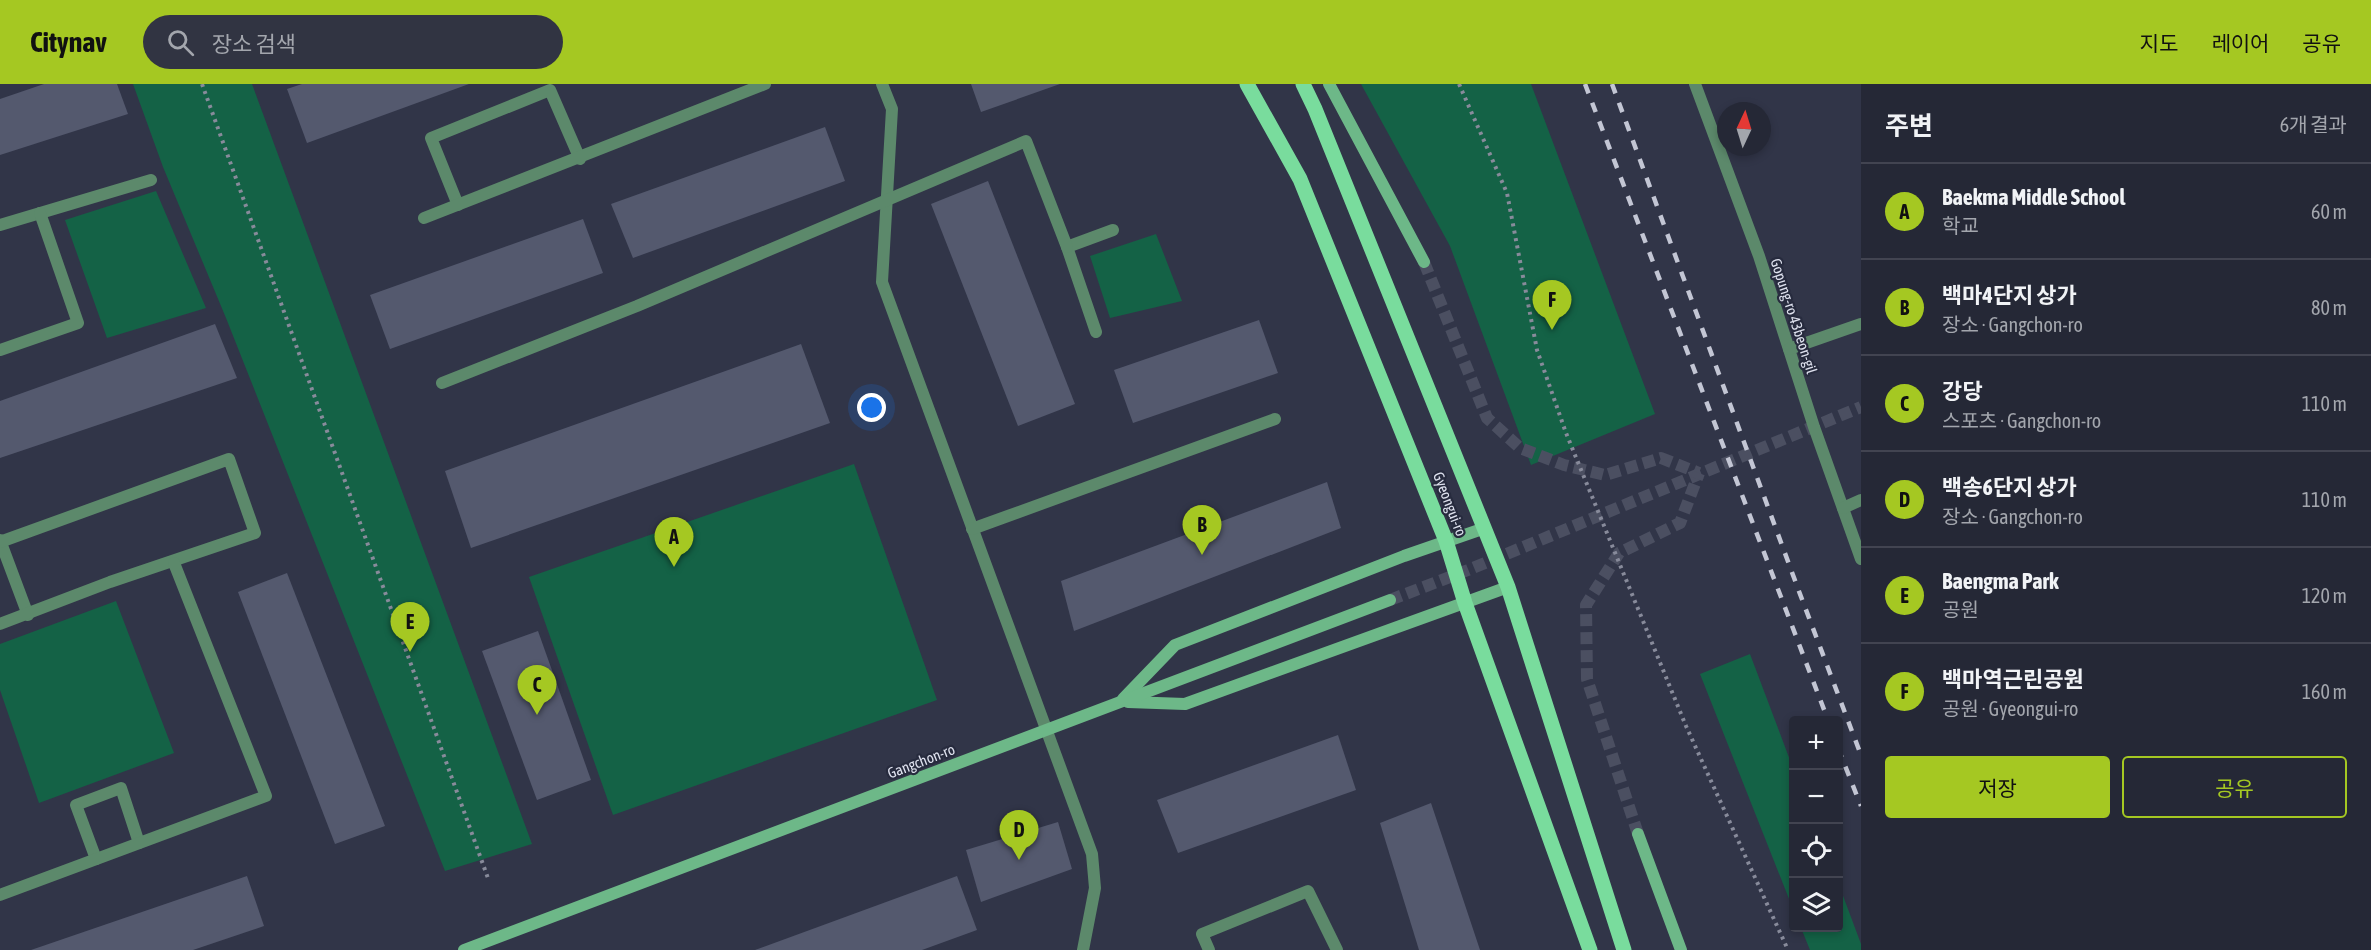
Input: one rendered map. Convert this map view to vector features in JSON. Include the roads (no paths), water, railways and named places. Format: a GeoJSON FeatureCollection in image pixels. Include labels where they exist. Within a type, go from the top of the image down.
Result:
{"type":"FeatureCollection","features":[{"type":"Feature","properties":{"kind":"main road","name":"Gyeongui-ro"},"geometry":{"type":"LineString","coordinates":[[1246,84],[1300,179],[1446,542],[1465,603],[1590,950]]}},
{"type":"Feature","properties":{"kind":"main road","name":"Gyeongui-ro"},"geometry":{"type":"LineString","coordinates":[[1302,84],[1508,587],[1624,950]]}},
{"type":"Feature","properties":{"kind":"main road"},"geometry":{"type":"LineString","coordinates":[[1329,84],[1424,262]]}},
{"type":"Feature","properties":{"kind":"main road"},"geometry":{"type":"LineString","coordinates":[[1120,702],[1174,645],[1485,528]]}},
{"type":"Feature","properties":{"kind":"main road"},"geometry":{"type":"LineString","coordinates":[[1120,702],[1185,704],[1508,587]]}},
{"type":"Feature","properties":{"kind":"main road","name":"Gangchon-ro"},"geometry":{"type":"LineString","coordinates":[[464,950],[1390,600]]}},
{"type":"Feature","properties":{"kind":"main road"},"geometry":{"type":"LineString","coordinates":[[1638,834],[1681,950]]}},
{"type":"Feature","properties":{"kind":"street"},"geometry":{"type":"LineString","coordinates":[[424,218],[580,159],[765,84]]}},
{"type":"Feature","properties":{"kind":"street"},"geometry":{"type":"LineString","coordinates":[[882,84],[892,109],[882,282],[1092,854],[1095,888],[1083,950]]}},
{"type":"Feature","properties":{"kind":"street","name":"Gopung-ro 43beon-gil"},"geometry":{"type":"LineString","coordinates":[[1695,84],[1759,256],[1861,559]]}},
{"type":"Feature","properties":{"kind":"street"},"geometry":{"type":"LineString","coordinates":[[458,206],[431,138],[550,90],[580,159]]}},
{"type":"Feature","properties":{"kind":"street"},"geometry":{"type":"LineString","coordinates":[[442,383],[637,306],[1026,141],[1067,247],[1096,332]]}},
{"type":"Feature","properties":{"kind":"street"},"geometry":{"type":"LineString","coordinates":[[0,225],[151,180]]}},
{"type":"Feature","properties":{"kind":"street"},"geometry":{"type":"LineString","coordinates":[[0,350],[78,323],[40,213]]}},
{"type":"Feature","properties":{"kind":"street"},"geometry":{"type":"LineString","coordinates":[[1067,247],[1113,230]]}},
{"type":"Feature","properties":{"kind":"street"},"geometry":{"type":"LineString","coordinates":[[1789,349],[1861,324]]}},
{"type":"Feature","properties":{"kind":"street"},"geometry":{"type":"LineString","coordinates":[[972,529],[1275,419]]}},
{"type":"Feature","properties":{"kind":"street"},"geometry":{"type":"LineString","coordinates":[[0,624],[28,615],[110,582],[255,533],[229,459],[0,541],[28,615]]}},
{"type":"Feature","properties":{"kind":"street"},"geometry":{"type":"LineString","coordinates":[[1843,507],[1861,500]]}},
{"type":"Feature","properties":{"kind":"street"},"geometry":{"type":"LineString","coordinates":[[0,895],[266,796],[174,562]]}},
{"type":"Feature","properties":{"kind":"street"},"geometry":{"type":"LineString","coordinates":[[96,859],[76,805],[121,788],[139,843]]}},
{"type":"Feature","properties":{"kind":"street"},"geometry":{"type":"LineString","coordinates":[[1209,950],[1202,934],[1308,891],[1337,950]]}},
{"type":"Feature","properties":{"kind":"tunnel"},"geometry":{"type":"LineString","coordinates":[[1424,262],[1487,418],[1520,448],[1564,465],[1605,475],[1661,458],[1699,473]]}},
{"type":"Feature","properties":{"kind":"tunnel"},"geometry":{"type":"LineString","coordinates":[[1390,600],[1468,570],[1861,407]]}},
{"type":"Feature","properties":{"kind":"tunnel"},"geometry":{"type":"LineString","coordinates":[[1638,834],[1587,679],[1586,605],[1619,553],[1680,523],[1699,473]]}},
{"type":"Feature","properties":{"kind":"railway"},"geometry":{"type":"LineString","coordinates":[[1585,84],[1826,716]]}},
{"type":"Feature","properties":{"kind":"railway"},"geometry":{"type":"LineString","coordinates":[[1612,84],[1861,755]]}},
{"type":"Feature","properties":{"kind":"railway"},"geometry":{"type":"LineString","coordinates":[[1843,761],[1861,806]]}},
{"type":"Feature","properties":{"kind":"place","name":"백마역근린공원"},"geometry":{"type":"Point","coordinates":[1552,330]}},
{"type":"Feature","properties":{"kind":"place","name":"백마4단지 상가"},"geometry":{"type":"Point","coordinates":[1202,555]}},
{"type":"Feature","properties":{"kind":"place","name":"Baekma Middle School"},"geometry":{"type":"Point","coordinates":[674,567]}},
{"type":"Feature","properties":{"kind":"place","name":"Baengma Park"},"geometry":{"type":"Point","coordinates":[410,652]}},
{"type":"Feature","properties":{"kind":"place","name":"강당"},"geometry":{"type":"Point","coordinates":[537,715]}},
{"type":"Feature","properties":{"kind":"place","name":"백송6단지 상가"},"geometry":{"type":"Point","coordinates":[1019,860]}}]}
